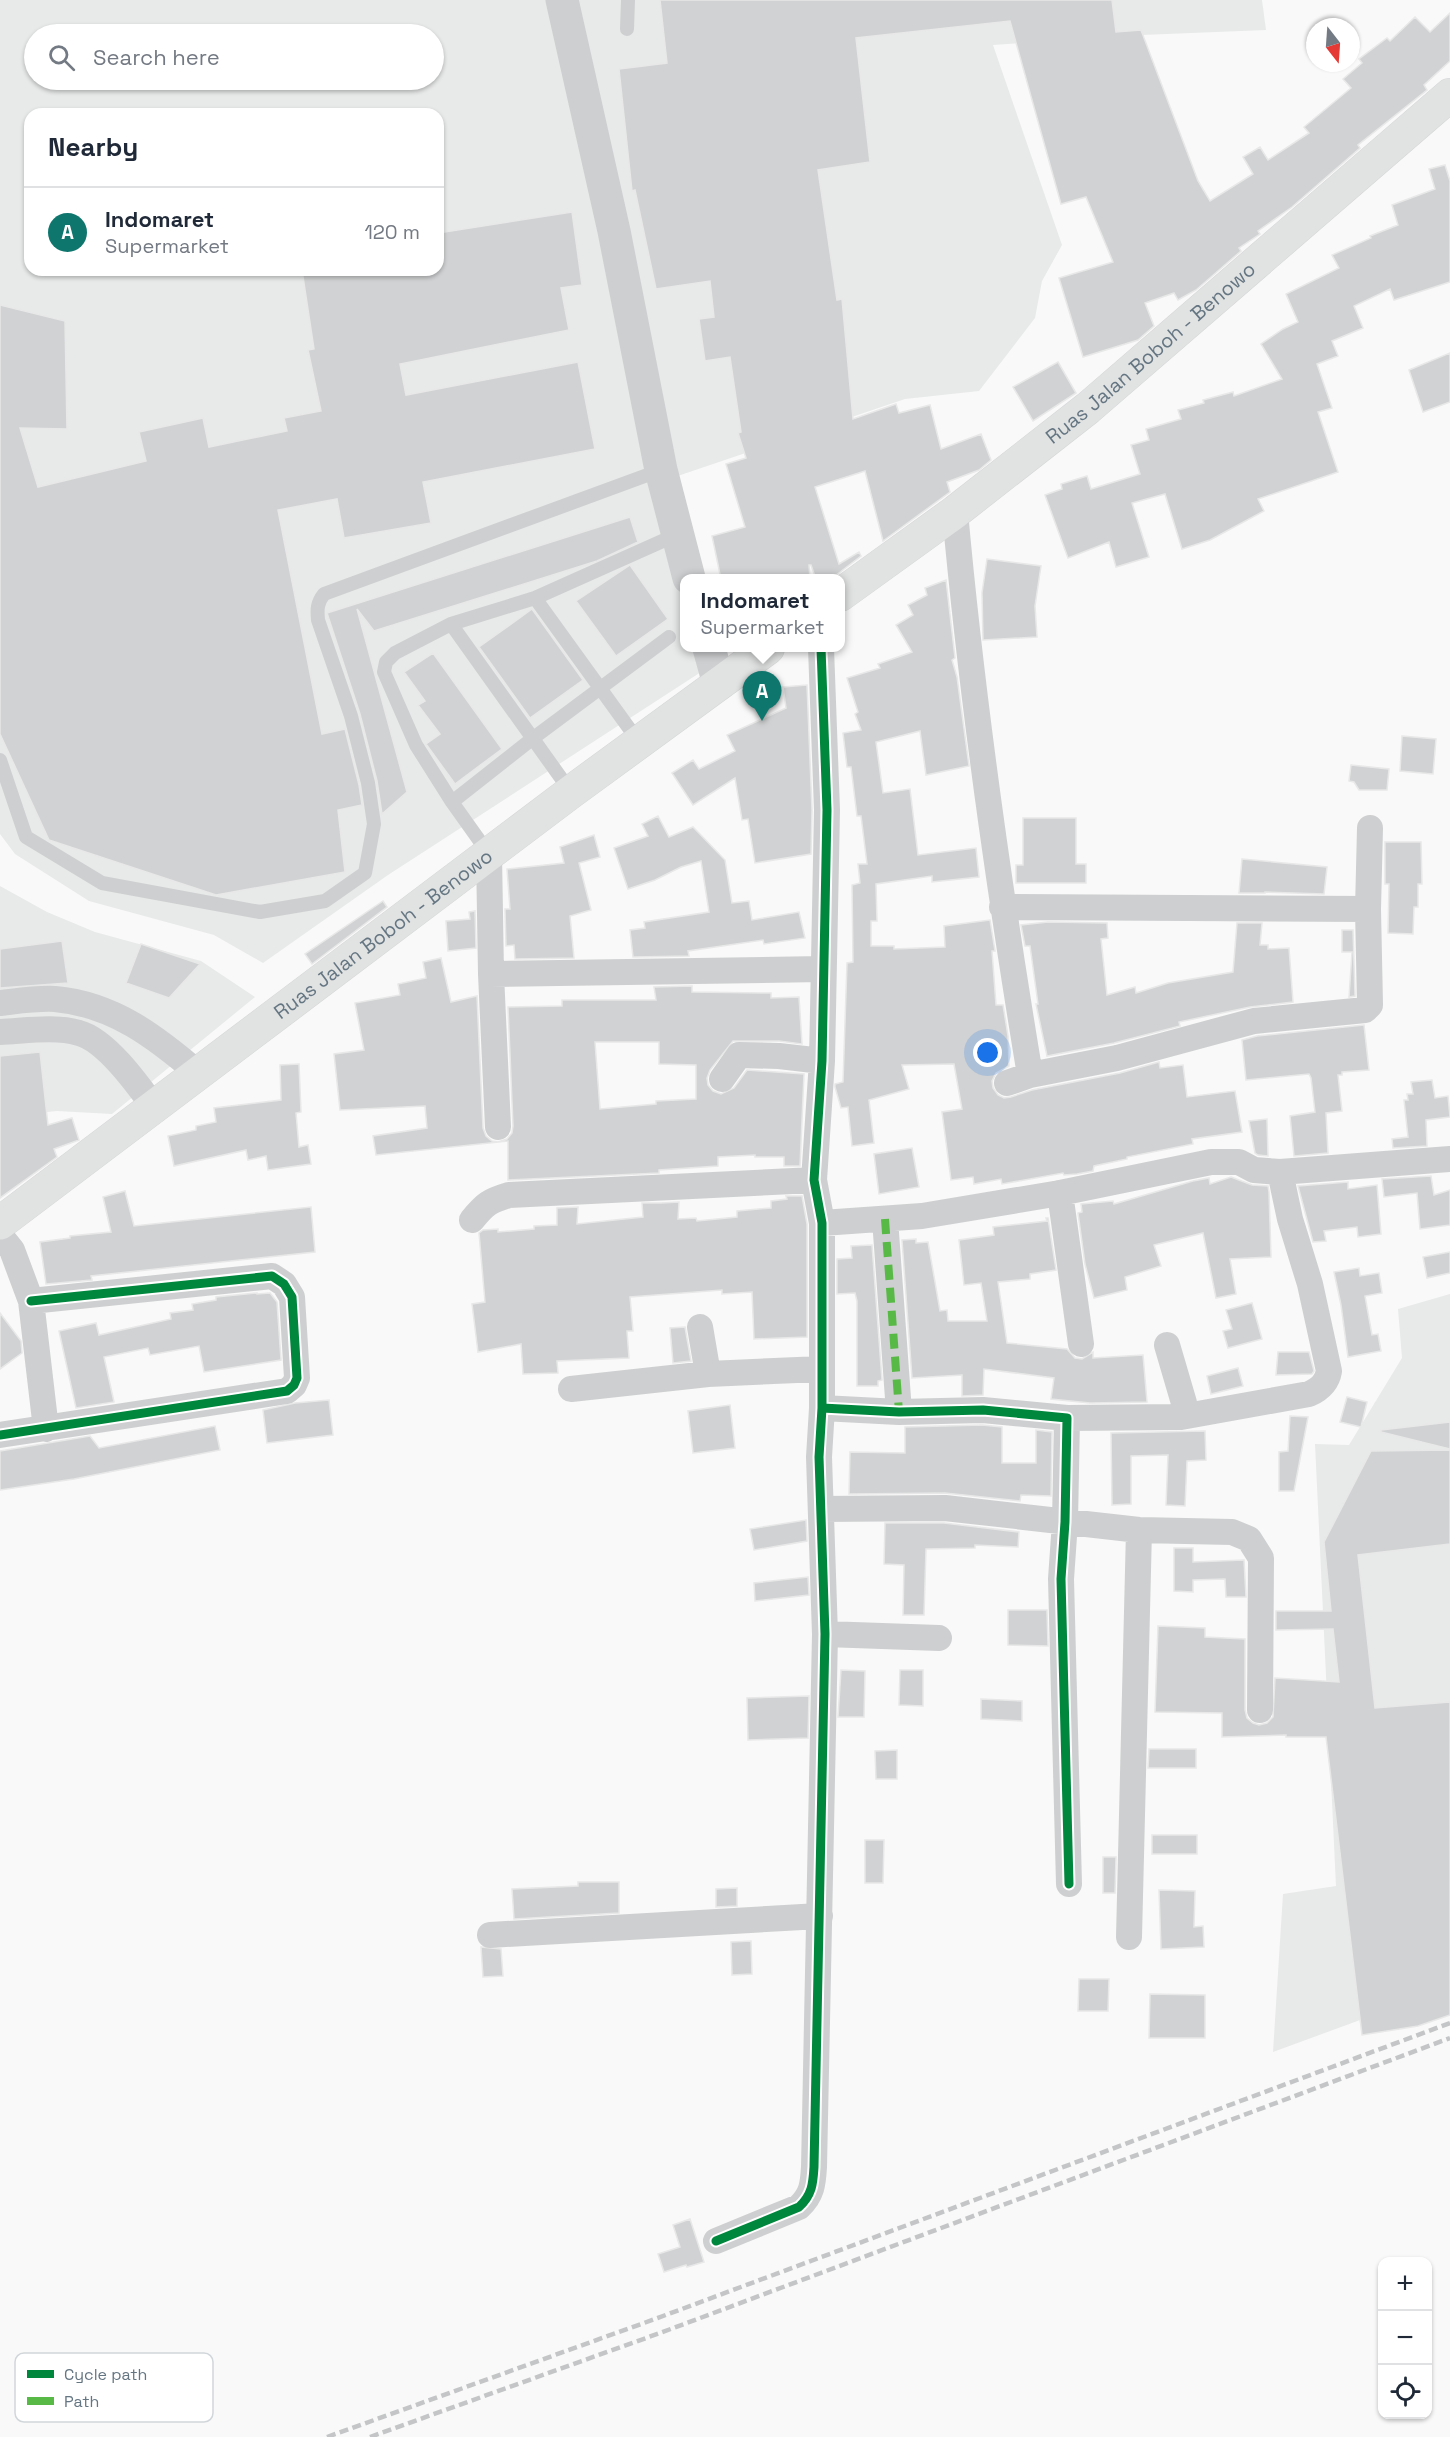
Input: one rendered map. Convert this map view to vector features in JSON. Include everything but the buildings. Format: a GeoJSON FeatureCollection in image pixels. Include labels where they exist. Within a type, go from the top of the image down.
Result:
{"type":"FeatureCollection","features":[{"type":"Feature","properties":{"kind":"main road","name":"Ruas Jalan Boboh - Benowo"},"geometry":{"type":"LineString","coordinates":[[845,591],[955,512],[1088,408],[1450,95]]}},
{"type":"Feature","properties":{"kind":"main road","name":"Ruas Jalan Boboh - Benowo"},"geometry":{"type":"LineString","coordinates":[[3,1242],[154,1107],[571,792],[763,652]]}},
{"type":"Feature","properties":{"kind":"street"},"geometry":{"type":"LineString","coordinates":[[562,0],[614,231],[661,470],[687,574]]}},
{"type":"Feature","properties":{"kind":"street"},"geometry":{"type":"LineString","coordinates":[[955,512],[964,603],[1002,907],[1019,1079],[1117,1058],[1254,1021],[1365,1010],[1370,1005],[1368,909],[1370,828]]}},
{"type":"Feature","properties":{"kind":"street"},"geometry":{"type":"LineString","coordinates":[[710,652],[719,684]]}},
{"type":"Feature","properties":{"kind":"street"},"geometry":{"type":"LineString","coordinates":[[716,2241],[799,2207],[808,2198],[813,2184],[825,1634],[819,1458],[822,1408],[822,1223],[813,1180],[822,1061],[827,810],[821,652]]}},
{"type":"Feature","properties":{"kind":"street"},"geometry":{"type":"LineString","coordinates":[[489,854],[491,974],[498,1127]]}},
{"type":"Feature","properties":{"kind":"street"},"geometry":{"type":"LineString","coordinates":[[1002,907],[1368,909]]}},
{"type":"Feature","properties":{"kind":"street"},"geometry":{"type":"LineString","coordinates":[[491,974],[823,969]]}},
{"type":"Feature","properties":{"kind":"street"},"geometry":{"type":"LineString","coordinates":[[0,1003],[54,999],[92,1005],[126,1019],[166,1046],[199,1074]]}},
{"type":"Feature","properties":{"kind":"street"},"geometry":{"type":"LineString","coordinates":[[80,1033],[92,1005]]}},
{"type":"Feature","properties":{"kind":"street"},"geometry":{"type":"LineString","coordinates":[[0,1032],[61,1031],[80,1033],[94,1039],[130,1073],[154,1107]]}},
{"type":"Feature","properties":{"kind":"street"},"geometry":{"type":"LineString","coordinates":[[722,1078],[740,1055],[779,1056],[822,1061]]}},
{"type":"Feature","properties":{"kind":"street"},"geometry":{"type":"LineString","coordinates":[[822,1223],[922,1216],[1060,1193],[1211,1162],[1239,1162],[1254,1170],[1280,1172],[1450,1159]]}},
{"type":"Feature","properties":{"kind":"street"},"geometry":{"type":"LineString","coordinates":[[822,1408],[899,1412],[983,1410],[1067,1418],[1181,1417],[1309,1394],[1319,1389],[1328,1379],[1329,1371],[1310,1284],[1290,1219],[1280,1172]]}},
{"type":"Feature","properties":{"kind":"street"},"geometry":{"type":"LineString","coordinates":[[472,1220],[482,1206],[509,1195],[813,1180]]}},
{"type":"Feature","properties":{"kind":"street"},"geometry":{"type":"LineString","coordinates":[[1060,1193],[1081,1344]]}},
{"type":"Feature","properties":{"kind":"street"},"geometry":{"type":"LineString","coordinates":[[885,1219],[899,1412]]}},
{"type":"Feature","properties":{"kind":"street"},"geometry":{"type":"LineString","coordinates":[[3,1242],[31,1301],[46,1429]]}},
{"type":"Feature","properties":{"kind":"street"},"geometry":{"type":"LineString","coordinates":[[0,1434],[46,1429],[287,1391],[294,1385],[297,1378],[292,1298],[285,1284],[272,1276],[31,1301]]}},
{"type":"Feature","properties":{"kind":"street"},"geometry":{"type":"LineString","coordinates":[[700,1327],[708,1374]]}},
{"type":"Feature","properties":{"kind":"street"},"geometry":{"type":"LineString","coordinates":[[1167,1345],[1184,1404],[1181,1417]]}},
{"type":"Feature","properties":{"kind":"street"},"geometry":{"type":"LineString","coordinates":[[571,1389],[708,1374],[821,1369]]}},
{"type":"Feature","properties":{"kind":"street"},"geometry":{"type":"LineString","coordinates":[[1067,1418],[1065,1522],[1061,1579],[1069,1884]]}},
{"type":"Feature","properties":{"kind":"street"},"geometry":{"type":"LineString","coordinates":[[822,1509],[945,1508],[1139,1530],[1232,1532],[1249,1539],[1261,1558],[1260,1710]]}},
{"type":"Feature","properties":{"kind":"street"},"geometry":{"type":"LineString","coordinates":[[1130,1937],[1139,1530]]}},
{"type":"Feature","properties":{"kind":"street"},"geometry":{"type":"LineString","coordinates":[[825,1634],[939,1638]]}},
{"type":"Feature","properties":{"kind":"street"},"geometry":{"type":"LineString","coordinates":[[490,1935],[820,1916]]}},
{"type":"Feature","properties":{"kind":"lane"},"geometry":{"type":"LineString","coordinates":[[627,30],[628,0]]}},
{"type":"Feature","properties":{"kind":"lane"},"geometry":{"type":"LineString","coordinates":[[0,760],[26,837],[102,883],[260,912],[325,901],[365,873],[374,824],[368,783],[351,716],[318,620],[317,608],[320,599],[324,594],[661,470]]}},
{"type":"Feature","properties":{"kind":"lane"},"geometry":{"type":"LineString","coordinates":[[489,854],[452,802],[416,745],[384,672],[386,662],[395,653],[452,624],[535,598],[676,535]]}},
{"type":"Feature","properties":{"kind":"lane"},"geometry":{"type":"LineString","coordinates":[[535,598],[639,742]]}},
{"type":"Feature","properties":{"kind":"lane"},"geometry":{"type":"LineString","coordinates":[[452,624],[571,792]]}},
{"type":"Feature","properties":{"kind":"lane"},"geometry":{"type":"LineString","coordinates":[[452,802],[532,739],[669,638]]}},
{"type":"Feature","properties":{"kind":"shaded area"},"geometry":{"type":"Polygon","coordinates":[[[0,0],[1262,0],[1266,30],[1117,36],[993,45],[1062,245],[1042,281],[1035,318],[979,391],[905,399],[657,483],[680,582],[680,652],[696,652],[701,672],[388,875],[263,963],[214,935],[89,901],[15,854],[0,834],[0,0]]]}},
{"type":"Feature","properties":{"kind":"shaded area"},"geometry":{"type":"Polygon","coordinates":[[[0,886],[47,912],[95,932],[201,961],[255,997],[112,1114],[57,1111],[0,1117],[0,886]]]}},
{"type":"Feature","properties":{"kind":"shaded area"},"geometry":{"type":"Polygon","coordinates":[[[1450,1294],[1450,1987],[1273,2052],[1283,1894],[1336,1886],[1315,1444],[1349,1445],[1402,1358],[1398,1309],[1450,1294]]]}},
{"type":"Feature","properties":{"kind":"railway"},"geometry":{"type":"LineString","coordinates":[[327,2437],[655,2319],[1450,2023]]}},
{"type":"Feature","properties":{"kind":"railway"},"geometry":{"type":"LineString","coordinates":[[370,2437],[660,2333],[1450,2038]]}},
{"type":"Feature","properties":{"kind":"marked path"},"geometry":{"type":"LineString","coordinates":[[885,1219],[899,1412]]}},
{"type":"Feature","properties":{"kind":"cycle path"},"geometry":{"type":"LineString","coordinates":[[716,2241],[799,2207],[809,2194],[814,2173],[825,1634],[819,1457],[822,1408],[822,1223],[814,1180],[822,1061],[827,810],[821,652]]}},
{"type":"Feature","properties":{"kind":"cycle path"},"geometry":{"type":"LineString","coordinates":[[0,1435],[287,1391],[294,1385],[297,1378],[292,1297],[284,1284],[272,1276],[31,1301]]}},
{"type":"Feature","properties":{"kind":"cycle path"},"geometry":{"type":"LineString","coordinates":[[822,1408],[899,1412],[983,1410],[1067,1418],[1065,1522],[1061,1579],[1069,1884]]}},
{"type":"Feature","properties":{"kind":"place","name":"Indomaret"},"geometry":{"type":"Point","coordinates":[762,721]}}]}
